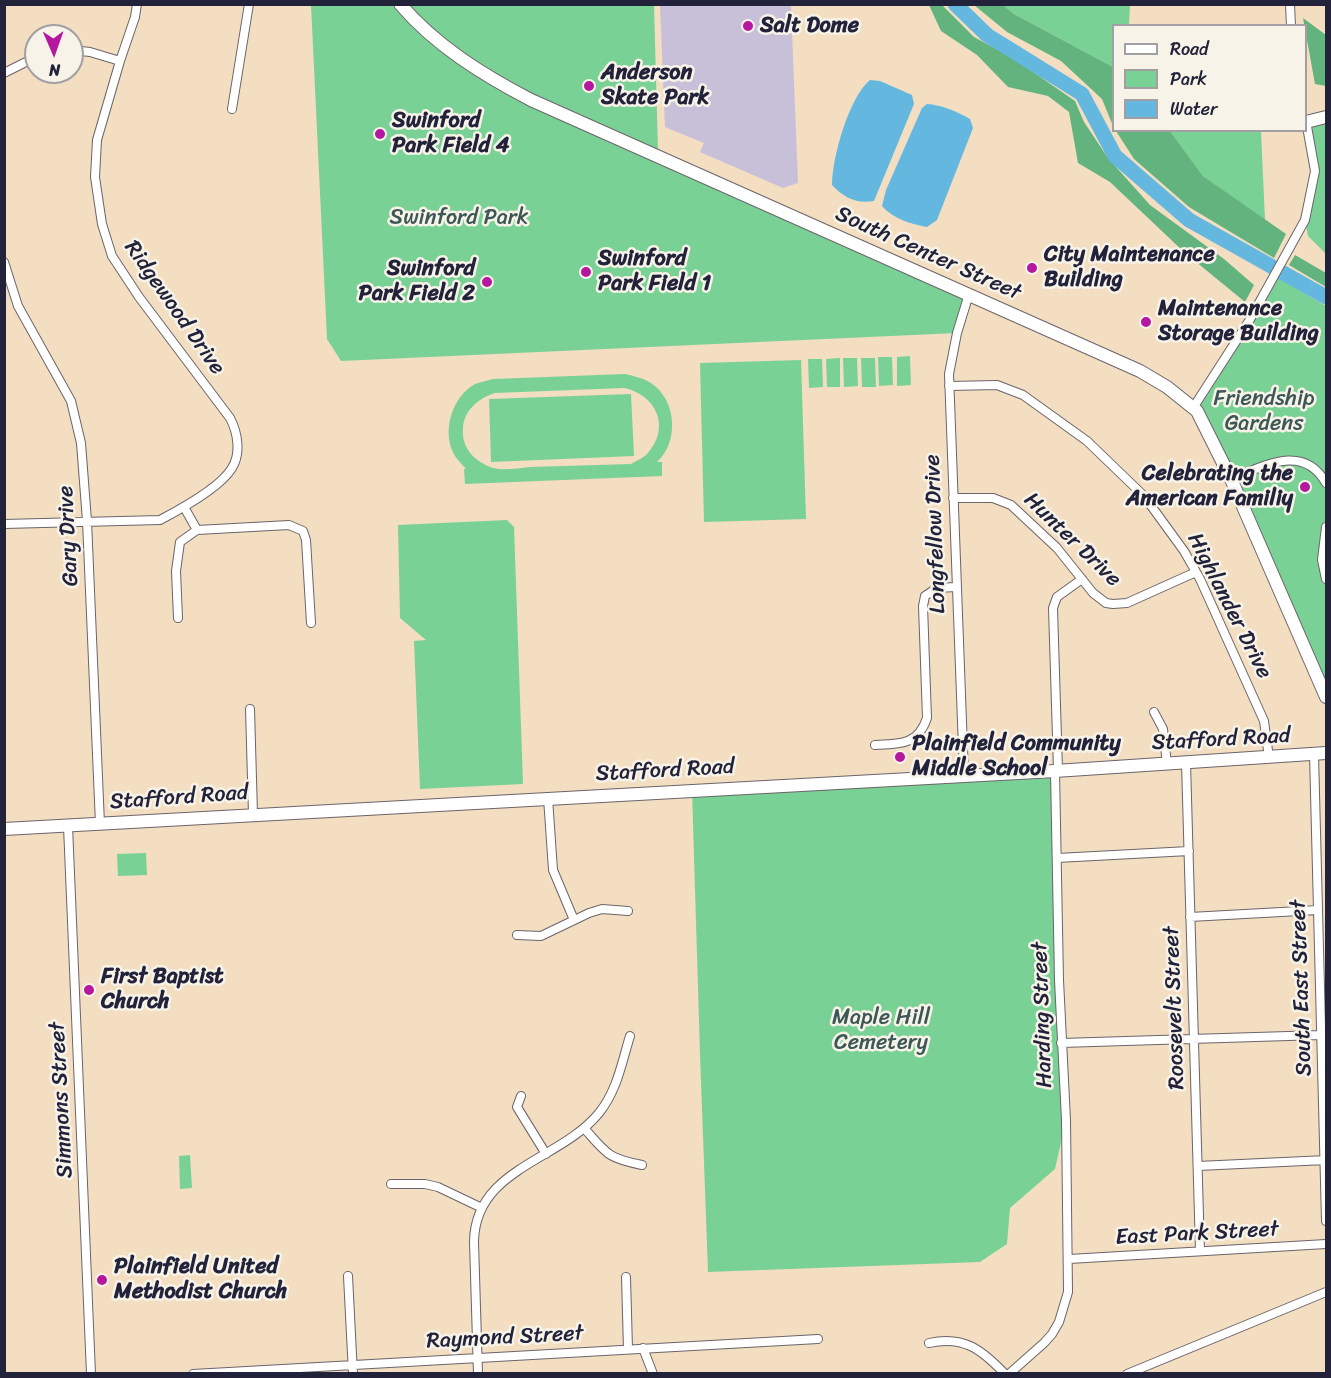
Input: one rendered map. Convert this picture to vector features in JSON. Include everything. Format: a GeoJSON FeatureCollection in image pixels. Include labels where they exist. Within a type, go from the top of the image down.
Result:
{"type":"FeatureCollection","features":[{"type":"Feature","properties":{"kind":"street","name":"Ridgewood Drive"},"geometry":{"type":"LineString","coordinates":[[4,524],[160,520],[184,507],[231,470],[237,451],[236,431],[230,418],[139,297],[112,256],[97,199],[94,166],[99,132],[137,4]]}},
{"type":"Feature","properties":{"kind":"street"},"geometry":{"type":"LineString","coordinates":[[232,109],[249,4]]}},
{"type":"Feature","properties":{"kind":"street","name":"South Center Street"},"geometry":{"type":"LineString","coordinates":[[400,4],[429,33],[457,56],[491,79],[531,100],[1140,371],[1167,387],[1197,411],[1231,479],[1326,697]]}},
{"type":"Feature","properties":{"kind":"street"},"geometry":{"type":"LineString","coordinates":[[1290,4],[1291,24]]}},
{"type":"Feature","properties":{"kind":"street"},"geometry":{"type":"LineString","coordinates":[[84,51],[120,61]]}},
{"type":"Feature","properties":{"kind":"street"},"geometry":{"type":"LineString","coordinates":[[4,73],[24,63]]}},
{"type":"Feature","properties":{"kind":"street"},"geometry":{"type":"LineString","coordinates":[[1307,121],[1326,117]]}},
{"type":"Feature","properties":{"kind":"street"},"geometry":{"type":"LineString","coordinates":[[1193,408],[1249,321],[1305,220],[1315,171],[1307,127]]}},
{"type":"Feature","properties":{"kind":"street","name":"Gary Drive"},"geometry":{"type":"LineString","coordinates":[[4,262],[18,306],[68,394],[74,410],[82,454],[100,824]]}},
{"type":"Feature","properties":{"kind":"street","name":"Longfellow Drive"},"geometry":{"type":"LineString","coordinates":[[964,775],[949,386],[951,356],[969,294]]}},
{"type":"Feature","properties":{"kind":"street","name":"Highlander Drive"},"geometry":{"type":"LineString","coordinates":[[949,386],[1005,386],[1023,394],[1066,424],[1105,456],[1144,496],[1184,551],[1196,572],[1264,721],[1269,758]]}},
{"type":"Feature","properties":{"kind":"street"},"geometry":{"type":"LineString","coordinates":[[1231,479],[1276,462],[1293,460],[1313,468],[1326,483]]}},
{"type":"Feature","properties":{"kind":"street","name":"Hunter Drive"},"geometry":{"type":"LineString","coordinates":[[952,498],[993,498],[1011,505],[1057,548],[1082,579],[1106,603],[1120,604],[1134,600],[1196,572]]}},
{"type":"Feature","properties":{"kind":"street"},"geometry":{"type":"LineString","coordinates":[[184,507],[197,530]]}},
{"type":"Feature","properties":{"kind":"street"},"geometry":{"type":"LineString","coordinates":[[178,618],[176,571],[180,542],[197,530],[290,525],[303,531],[306,540],[311,623]]}},
{"type":"Feature","properties":{"kind":"street"},"geometry":{"type":"LineString","coordinates":[[1326,527],[1322,560],[1326,579]]}},
{"type":"Feature","properties":{"kind":"street","name":"Harding Street"},"geometry":{"type":"LineString","coordinates":[[1007,1374],[1044,1343],[1059,1322],[1068,1293],[1053,608],[1057,597],[1082,579]]}},
{"type":"Feature","properties":{"kind":"street"},"geometry":{"type":"LineString","coordinates":[[875,745],[913,740],[923,730],[927,718],[923,606],[925,596],[937,588],[956,587]]}},
{"type":"Feature","properties":{"kind":"street"},"geometry":{"type":"LineString","coordinates":[[250,709],[253,814]]}},
{"type":"Feature","properties":{"kind":"street"},"geometry":{"type":"LineString","coordinates":[[1154,712],[1163,729],[1167,764]]}},
{"type":"Feature","properties":{"kind":"street","name":"Stafford Road"},"geometry":{"type":"LineString","coordinates":[[4,829],[1320,754]]}},
{"type":"Feature","properties":{"kind":"street","name":"South East Street"},"geometry":{"type":"LineString","coordinates":[[1320,754],[1318,910],[1324,1020],[1321,1035],[1326,1221]]}},
{"type":"Feature","properties":{"kind":"street","name":"Roosevelt Street"},"geometry":{"type":"LineString","coordinates":[[1186,762],[1200,1251]]}},
{"type":"Feature","properties":{"kind":"street"},"geometry":{"type":"LineString","coordinates":[[548,798],[553,870],[574,920]]}},
{"type":"Feature","properties":{"kind":"street","name":"Simmons Street"},"geometry":{"type":"LineString","coordinates":[[68,825],[91,1374]]}},
{"type":"Feature","properties":{"kind":"street"},"geometry":{"type":"LineString","coordinates":[[1057,858],[1189,851]]}},
{"type":"Feature","properties":{"kind":"street"},"geometry":{"type":"LineString","coordinates":[[517,935],[541,936],[602,909],[628,911]]}},
{"type":"Feature","properties":{"kind":"street"},"geometry":{"type":"LineString","coordinates":[[1190,917],[1318,910]]}},
{"type":"Feature","properties":{"kind":"street"},"geometry":{"type":"LineString","coordinates":[[1061,1043],[1321,1035]]}},
{"type":"Feature","properties":{"kind":"street"},"geometry":{"type":"LineString","coordinates":[[478,1374],[474,1233],[482,1208],[495,1188],[584,1128],[599,1113],[614,1088],[630,1036]]}},
{"type":"Feature","properties":{"kind":"street"},"geometry":{"type":"LineString","coordinates":[[521,1096],[517,1107],[546,1154]]}},
{"type":"Feature","properties":{"kind":"street"},"geometry":{"type":"LineString","coordinates":[[584,1128],[616,1160],[642,1165]]}},
{"type":"Feature","properties":{"kind":"street"},"geometry":{"type":"LineString","coordinates":[[1198,1166],[1326,1160]]}},
{"type":"Feature","properties":{"kind":"street"},"geometry":{"type":"LineString","coordinates":[[391,1184],[431,1185],[482,1208]]}},
{"type":"Feature","properties":{"kind":"street","name":"East Park Street"},"geometry":{"type":"LineString","coordinates":[[1069,1258],[1326,1245]]}},
{"type":"Feature","properties":{"kind":"street"},"geometry":{"type":"LineString","coordinates":[[348,1276],[353,1369]]}},
{"type":"Feature","properties":{"kind":"street"},"geometry":{"type":"LineString","coordinates":[[626,1277],[628,1349]]}},
{"type":"Feature","properties":{"kind":"street"},"geometry":{"type":"LineString","coordinates":[[1126,1374],[1326,1292]]}},
{"type":"Feature","properties":{"kind":"street","name":"Raymond Street"},"geometry":{"type":"LineString","coordinates":[[193,1374],[353,1369],[477,1358],[818,1339]]}},
{"type":"Feature","properties":{"kind":"street"},"geometry":{"type":"LineString","coordinates":[[929,1343],[948,1341],[969,1345],[987,1355],[1007,1374]]}},
{"type":"Feature","properties":{"kind":"street"},"geometry":{"type":"LineString","coordinates":[[643,1348],[653,1374]]}},
{"type":"Feature","properties":{"kind":"shaded area"},"geometry":{"type":"Polygon","coordinates":[[[660,5],[791,5],[798,183],[783,188],[700,152],[704,143],[665,127],[660,5]]]}},
{"type":"Feature","properties":{"kind":"green space","name":"Swinford Park"},"geometry":{"type":"Polygon","coordinates":[[[311,5],[400,5],[432,35],[409,5],[654,5],[658,150],[969,294],[957,333],[341,361],[327,339],[311,5]]]}},
{"type":"Feature","properties":{"kind":"green space"},"geometry":{"type":"Polygon","coordinates":[[[929,5],[942,5],[974,37],[1013,58],[1075,101],[1084,122],[1108,158],[1150,205],[1224,259],[1254,285],[1245,302],[1184,252],[1110,182],[1078,163],[1069,112],[1048,96],[1008,87],[977,55],[941,31],[929,5]]]}},
{"type":"Feature","properties":{"kind":"green space"},"geometry":{"type":"Polygon","coordinates":[[[974,5],[1003,5],[1014,14],[1112,66],[1112,124],[1102,99],[1061,61],[1007,32],[974,5]]]}},
{"type":"Feature","properties":{"kind":"green space"},"geometry":{"type":"Polygon","coordinates":[[[1003,5],[1130,5],[1129,24],[1112,24],[1112,66],[1014,14],[1003,5]]]}},
{"type":"Feature","properties":{"kind":"green space"},"geometry":{"type":"Polygon","coordinates":[[[1303,18],[1326,35],[1326,86],[1315,84],[1307,40],[1307,24],[1304,24],[1303,18]]]}},
{"type":"Feature","properties":{"kind":"green space"},"geometry":{"type":"Polygon","coordinates":[[[1326,124],[1326,254],[1308,236],[1305,220],[1315,171],[1312,126],[1326,124]]]}},
{"type":"Feature","properties":{"kind":"green space"},"geometry":{"type":"Polygon","coordinates":[[[1117,132],[1171,132],[1203,176],[1286,234],[1274,258],[1189,207],[1134,159],[1117,132]]]}},
{"type":"Feature","properties":{"kind":"green space"},"geometry":{"type":"Polygon","coordinates":[[[1171,132],[1261,132],[1265,220],[1203,176],[1171,132]]]}},
{"type":"Feature","properties":{"kind":"green space"},"geometry":{"type":"Polygon","coordinates":[[[1295,255],[1326,273],[1326,287],[1289,265],[1295,255]]]}},
{"type":"Feature","properties":{"kind":"green space","name":"Friendship Gardens"},"geometry":{"type":"Polygon","coordinates":[[[1274,275],[1326,306],[1326,699],[1193,408],[1274,275]]]}},
{"type":"Feature","properties":{"kind":"green space"},"geometry":{"type":"Polygon","coordinates":[[[910,356],[911,385],[897,386],[897,357],[910,356]]]}},
{"type":"Feature","properties":{"kind":"green space"},"geometry":{"type":"Polygon","coordinates":[[[878,357],[892,357],[893,385],[879,386],[878,357]]]}},
{"type":"Feature","properties":{"kind":"green space"},"geometry":{"type":"Polygon","coordinates":[[[840,358],[840,387],[827,387],[826,359],[840,358]]]}},
{"type":"Feature","properties":{"kind":"green space"},"geometry":{"type":"Polygon","coordinates":[[[843,358],[857,358],[858,386],[844,387],[843,358]]]}},
{"type":"Feature","properties":{"kind":"green space"},"geometry":{"type":"Polygon","coordinates":[[[861,358],[875,358],[876,387],[862,387],[861,358]]]}},
{"type":"Feature","properties":{"kind":"green space"},"geometry":{"type":"Polygon","coordinates":[[[808,359],[822,359],[823,387],[809,388],[808,359]]]}},
{"type":"Feature","properties":{"kind":"green space"},"geometry":{"type":"Polygon","coordinates":[[[801,360],[806,519],[704,522],[700,363],[801,360]]]}},
{"type":"Feature","properties":{"kind":"green space"},"geometry":{"type":"Polygon","coordinates":[[[625,374],[651,383],[660,390],[666,400],[672,421],[669,444],[657,462],[662,462],[662,476],[465,484],[464,469],[466,469],[452,450],[450,441],[452,413],[467,389],[493,379],[625,374]],[[624,388],[495,393],[483,398],[469,410],[463,428],[464,442],[475,458],[497,469],[631,464],[645,455],[654,444],[659,424],[652,405],[635,392],[624,388]]]}},
{"type":"Feature","properties":{"kind":"green space"},"geometry":{"type":"Polygon","coordinates":[[[631,394],[634,456],[491,462],[489,399],[631,394]]]}},
{"type":"Feature","properties":{"kind":"green space"},"geometry":{"type":"Polygon","coordinates":[[[507,520],[514,527],[523,784],[420,789],[414,641],[426,640],[400,618],[398,525],[507,520]]]}},
{"type":"Feature","properties":{"kind":"green space","name":"Maple Hill Cemetery"},"geometry":{"type":"Polygon","coordinates":[[[1055,771],[1066,1120],[1055,1169],[1010,1208],[1007,1244],[980,1262],[708,1272],[692,790],[1055,771]]]}},
{"type":"Feature","properties":{"kind":"green space"},"geometry":{"type":"Polygon","coordinates":[[[146,853],[147,875],[118,876],[117,854],[146,853]]]}},
{"type":"Feature","properties":{"kind":"green space"},"geometry":{"type":"Polygon","coordinates":[[[190,1155],[192,1188],[180,1189],[179,1156],[190,1155]]]}},
{"type":"Feature","properties":{"kind":"water"},"geometry":{"type":"Polygon","coordinates":[[[870,80],[880,81],[912,95],[914,104],[874,201],[862,202],[846,197],[832,185],[838,144],[843,129],[855,100],[870,80]]]}},
{"type":"Feature","properties":{"kind":"water"},"geometry":{"type":"Polygon","coordinates":[[[927,104],[944,107],[965,116],[970,119],[973,128],[937,220],[927,227],[897,218],[882,206],[886,190],[922,108],[927,104]]]}},
{"type":"Feature","properties":{"kind":"waterway"},"geometry":{"type":"LineString","coordinates":[[955,4],[987,35],[1082,94],[1115,156],[1189,220],[1326,297]]}},
{"type":"Feature","properties":{"kind":"place","name":"Salt Dome"},"geometry":{"type":"Point","coordinates":[748,26]}},
{"type":"Feature","properties":{"kind":"place","name":"Anderson Skate Park"},"geometry":{"type":"Point","coordinates":[589,86]}},
{"type":"Feature","properties":{"kind":"place","name":"Swinford Park Field 4"},"geometry":{"type":"Point","coordinates":[380,134]}},
{"type":"Feature","properties":{"kind":"place","name":"City Maintenance Building"},"geometry":{"type":"Point","coordinates":[1032,268]}},
{"type":"Feature","properties":{"kind":"place","name":"Swinford Park Field 1"},"geometry":{"type":"Point","coordinates":[586,272]}},
{"type":"Feature","properties":{"kind":"place","name":"Swinford Park Field 2"},"geometry":{"type":"Point","coordinates":[487,282]}},
{"type":"Feature","properties":{"kind":"place","name":"Maintenance Storage Building"},"geometry":{"type":"Point","coordinates":[1146,322]}},
{"type":"Feature","properties":{"kind":"place","name":"Celebrating the American Familiy"},"geometry":{"type":"Point","coordinates":[1305,487]}},
{"type":"Feature","properties":{"kind":"place","name":"Plainfield Community Middle School"},"geometry":{"type":"Point","coordinates":[900,757]}},
{"type":"Feature","properties":{"kind":"place","name":"First Baptist Church"},"geometry":{"type":"Point","coordinates":[89,990]}},
{"type":"Feature","properties":{"kind":"place","name":"Plainfield United Methodist Church"},"geometry":{"type":"Point","coordinates":[102,1280]}}]}
